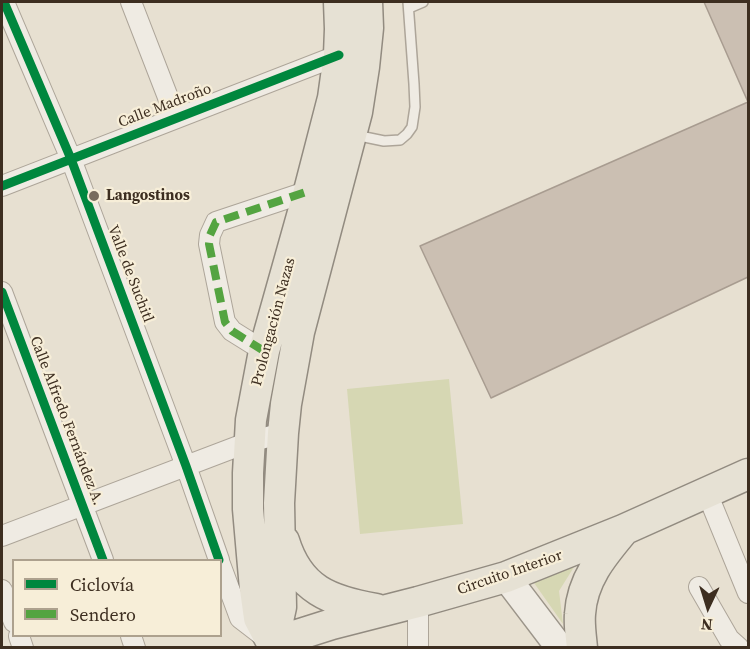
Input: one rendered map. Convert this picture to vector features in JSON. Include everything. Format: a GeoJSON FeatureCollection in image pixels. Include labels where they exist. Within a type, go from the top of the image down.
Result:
{"type":"FeatureCollection","features":[{"type":"Feature","properties":{"kind":"main road","name":"Prolongación Nazas"},"geometry":{"type":"LineString","coordinates":[[269,646],[281,607],[279,503],[286,404],[339,129],[333,98],[339,55],[339,2]]}},
{"type":"Feature","properties":{"kind":"main road","name":"Prolongación Nazas"},"geometry":{"type":"LineString","coordinates":[[269,646],[259,618],[248,510],[249,442],[256,390],[264,351],[309,191],[339,129],[357,112],[368,28],[367,2]]}},
{"type":"Feature","properties":{"kind":"main road","name":"Circuito Interior"},"geometry":{"type":"LineString","coordinates":[[269,646],[332,624],[506,577],[623,530],[748,474]]}},
{"type":"Feature","properties":{"kind":"main road"},"geometry":{"type":"LineString","coordinates":[[280,525],[293,563],[310,585],[350,605],[382,610]]}},
{"type":"Feature","properties":{"kind":"main road"},"geometry":{"type":"LineString","coordinates":[[506,577],[564,647],[580,615],[585,589],[591,574],[623,530]]}},
{"type":"Feature","properties":{"kind":"street","name":"Valle de Suchitl"},"geometry":{"type":"LineString","coordinates":[[4,2],[71,159],[219,559]]}},
{"type":"Feature","properties":{"kind":"street"},"geometry":{"type":"LineString","coordinates":[[131,2],[176,118]]}},
{"type":"Feature","properties":{"kind":"street","name":"Calle Madroño"},"geometry":{"type":"LineString","coordinates":[[2,186],[339,55]]}},
{"type":"Feature","properties":{"kind":"street"},"geometry":{"type":"LineString","coordinates":[[264,351],[232,331],[225,322],[209,244],[210,235],[216,222],[309,191]]}},
{"type":"Feature","properties":{"kind":"street","name":"Calle Alfredo Fernández A."},"geometry":{"type":"LineString","coordinates":[[2,292],[102,559]]}},
{"type":"Feature","properties":{"kind":"street"},"geometry":{"type":"LineString","coordinates":[[2,536],[249,442],[283,433]]}},
{"type":"Feature","properties":{"kind":"street"},"geometry":{"type":"LineString","coordinates":[[707,493],[748,593]]}},
{"type":"Feature","properties":{"kind":"street","name":"Valle de Suchitl"},"geometry":{"type":"LineString","coordinates":[[222,568],[240,618],[269,646]]}},
{"type":"Feature","properties":{"kind":"street"},"geometry":{"type":"LineString","coordinates":[[699,587],[729,639],[739,648]]}},
{"type":"Feature","properties":{"kind":"street"},"geometry":{"type":"LineString","coordinates":[[2,590],[12,617]]}},
{"type":"Feature","properties":{"kind":"street"},"geometry":{"type":"LineString","coordinates":[[418,602],[418,648]]}},
{"type":"Feature","properties":{"kind":"lane"},"geometry":{"type":"LineString","coordinates":[[339,129],[384,141],[399,140],[412,127],[415,107],[409,5],[423,2]]}},
{"type":"Feature","properties":{"kind":"green space"},"geometry":{"type":"Polygon","coordinates":[[[449,379],[463,524],[360,534],[347,389],[449,379]]]}},
{"type":"Feature","properties":{"kind":"green space"},"geometry":{"type":"Polygon","coordinates":[[[579,559],[559,591],[563,624],[532,580],[579,559]]]}},
{"type":"Feature","properties":{"kind":"building"},"geometry":{"type":"Polygon","coordinates":[[[704,2],[748,2],[748,102],[704,2]]]}},
{"type":"Feature","properties":{"kind":"building"},"geometry":{"type":"Polygon","coordinates":[[[748,102],[748,277],[491,398],[420,246],[748,102]]]}},
{"type":"Feature","properties":{"kind":"marked path"},"geometry":{"type":"LineString","coordinates":[[264,351],[232,331],[225,322],[209,244],[210,235],[216,222],[309,191]]}},
{"type":"Feature","properties":{"kind":"cycle path"},"geometry":{"type":"LineString","coordinates":[[4,2],[71,159],[219,559]]}},
{"type":"Feature","properties":{"kind":"cycle path"},"geometry":{"type":"LineString","coordinates":[[2,186],[339,55]]}},
{"type":"Feature","properties":{"kind":"cycle path"},"geometry":{"type":"LineString","coordinates":[[2,292],[103,559]]}},
{"type":"Feature","properties":{"kind":"place","name":"Langostinos"},"geometry":{"type":"Point","coordinates":[94,196]}}]}
